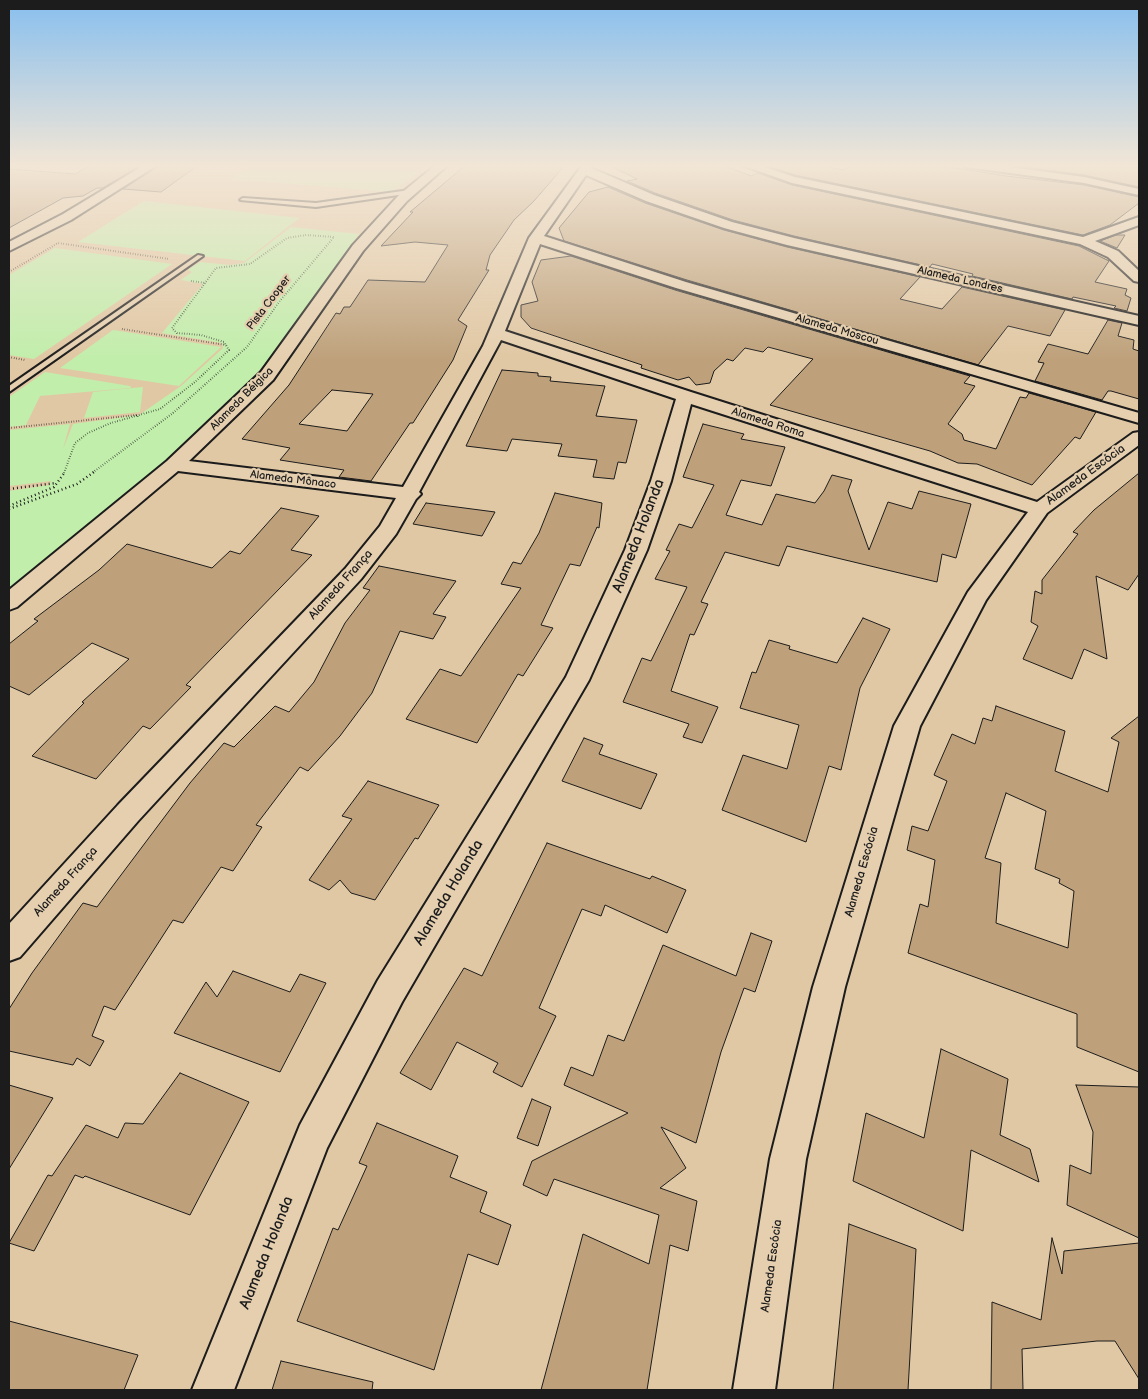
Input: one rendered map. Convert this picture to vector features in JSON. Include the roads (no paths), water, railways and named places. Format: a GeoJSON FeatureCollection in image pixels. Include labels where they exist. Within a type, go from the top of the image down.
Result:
{"type":"FeatureCollection","features":[{"type":"Feature","properties":{"kind":"street"},"geometry":{"type":"LineString","coordinates":[[9,247],[43,229]]}},
{"type":"Feature","properties":{"kind":"street","name":"Alameda Bélgica"},"geometry":{"type":"LineString","coordinates":[[9,602],[174,465],[267,376],[358,248],[375,229]]}},
{"type":"Feature","properties":{"kind":"street","name":"Alameda França"},"geometry":{"type":"LineString","coordinates":[[9,946],[128,813],[353,574],[389,529],[411,494],[497,333],[536,238],[542,229]]}},
{"type":"Feature","properties":{"kind":"street","name":"Alameda Londres"},"geometry":{"type":"LineString","coordinates":[[743,229],[1139,320]]}},
{"type":"Feature","properties":{"kind":"street"},"geometry":{"type":"LineString","coordinates":[[1028,229],[1084,241],[1113,254],[1139,278]]}},
{"type":"Feature","properties":{"kind":"street"},"geometry":{"type":"LineString","coordinates":[[1084,241],[1112,229]]}},
{"type":"Feature","properties":{"kind":"street","name":"Alameda Moscou"},"geometry":{"type":"LineString","coordinates":[[536,238],[681,285],[1139,418]]}},
{"type":"Feature","properties":{"kind":"street","name":"Alameda Roma"},"geometry":{"type":"LineString","coordinates":[[497,333],[685,396],[1040,509]]}},
{"type":"Feature","properties":{"kind":"street","name":"Alameda Holanda"},"geometry":{"type":"LineString","coordinates":[[213,1390],[313,1138],[390,992],[577,680],[636,550],[661,481],[685,396]]}},
{"type":"Feature","properties":{"kind":"street","name":"Alameda Escócia"},"geometry":{"type":"LineString","coordinates":[[754,1390],[788,1159],[829,987],[907,726],[976,597],[1040,509],[1139,437]]}},
{"type":"Feature","properties":{"kind":"street","name":"Alameda Mônaco"},"geometry":{"type":"LineString","coordinates":[[174,465],[411,494]]}},
{"type":"Feature","properties":{"kind":"lane"},"geometry":{"type":"LineString","coordinates":[[9,390],[200,256]]}}]}
